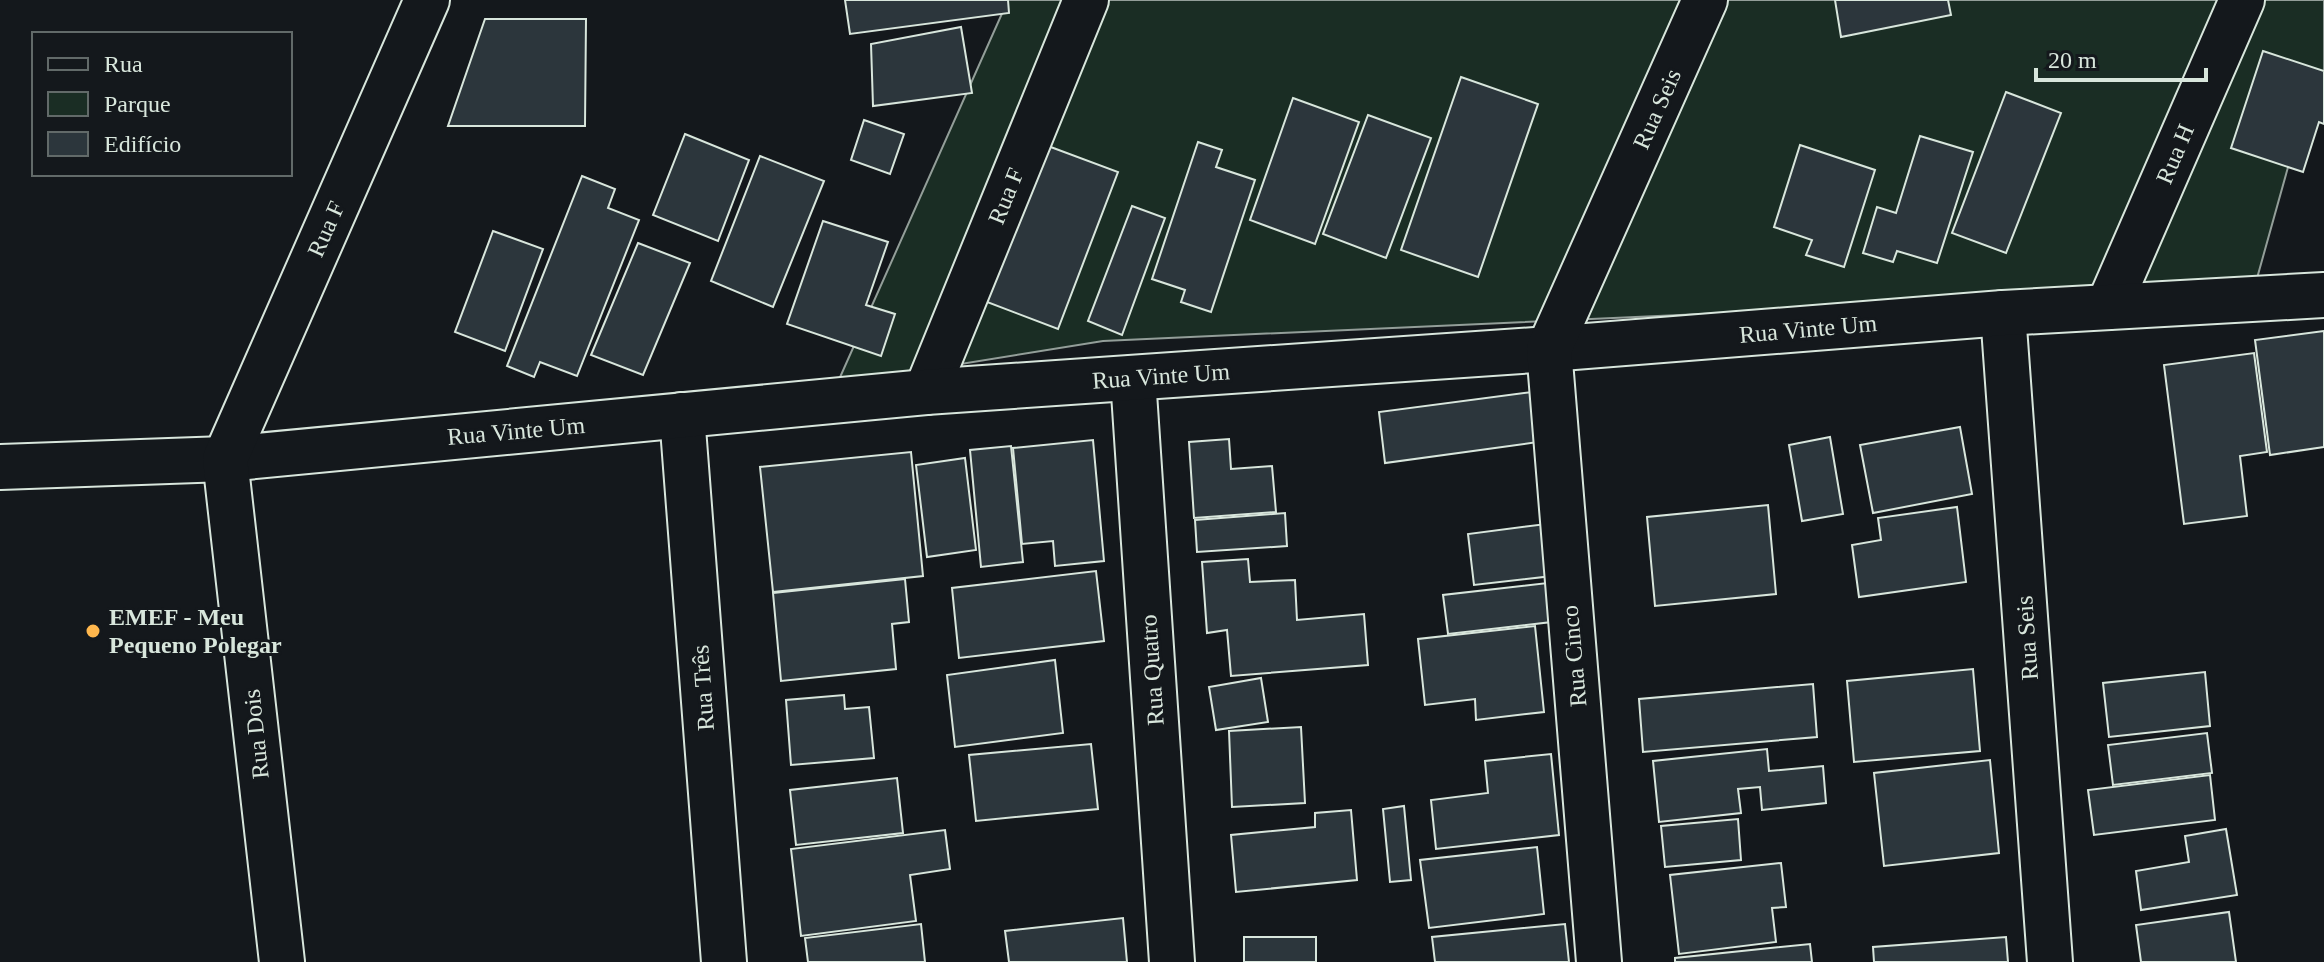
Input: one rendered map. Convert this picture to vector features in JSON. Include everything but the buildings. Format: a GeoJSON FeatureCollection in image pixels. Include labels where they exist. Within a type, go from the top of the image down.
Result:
{"type":"FeatureCollection","features":[{"type":"Feature","properties":{"kind":"street","name":"Rua F"},"geometry":{"type":"LineString","coordinates":[[225,459],[427,0]]}},
{"type":"Feature","properties":{"kind":"street","name":"Rua F"},"geometry":{"type":"LineString","coordinates":[[926,392],[1086,0]]}},
{"type":"Feature","properties":{"kind":"street","name":"Rua Seis"},"geometry":{"type":"LineString","coordinates":[[1549,349],[1705,0]]}},
{"type":"Feature","properties":{"kind":"street","name":"Rua H"},"geometry":{"type":"LineString","coordinates":[[2108,307],[2242,0]]}},
{"type":"Feature","properties":{"kind":"street","name":"Rua Vinte Um"},"geometry":{"type":"LineString","coordinates":[[0,467],[225,459],[926,392],[1549,349],[2003,313],[2324,295]]}},
{"type":"Feature","properties":{"kind":"street","name":"Rua Seis"},"geometry":{"type":"LineString","coordinates":[[2003,313],[2050,962]]}},
{"type":"Feature","properties":{"kind":"street","name":"Rua Cinco"},"geometry":{"type":"LineString","coordinates":[[1549,349],[1599,962]]}},
{"type":"Feature","properties":{"kind":"street","name":"Rua Quatro"},"geometry":{"type":"LineString","coordinates":[[1133,378],[1172,962]]}},
{"type":"Feature","properties":{"kind":"street","name":"Rua Três"},"geometry":{"type":"LineString","coordinates":[[682,415],[724,962]]}},
{"type":"Feature","properties":{"kind":"street","name":"Rua Dois"},"geometry":{"type":"LineString","coordinates":[[225,459],[282,962]]}},
{"type":"Feature","properties":{"kind":"green space"},"geometry":{"type":"Polygon","coordinates":[[[1008,0],[2324,0],[2324,80],[2297,135],[2254,289],[1103,341],[837,384],[1008,0]]]}},
{"type":"Feature","properties":{"kind":"place","name":"EMEF - Meu Pequeno Polegar"},"geometry":{"type":"Point","coordinates":[93,631]}}]}
